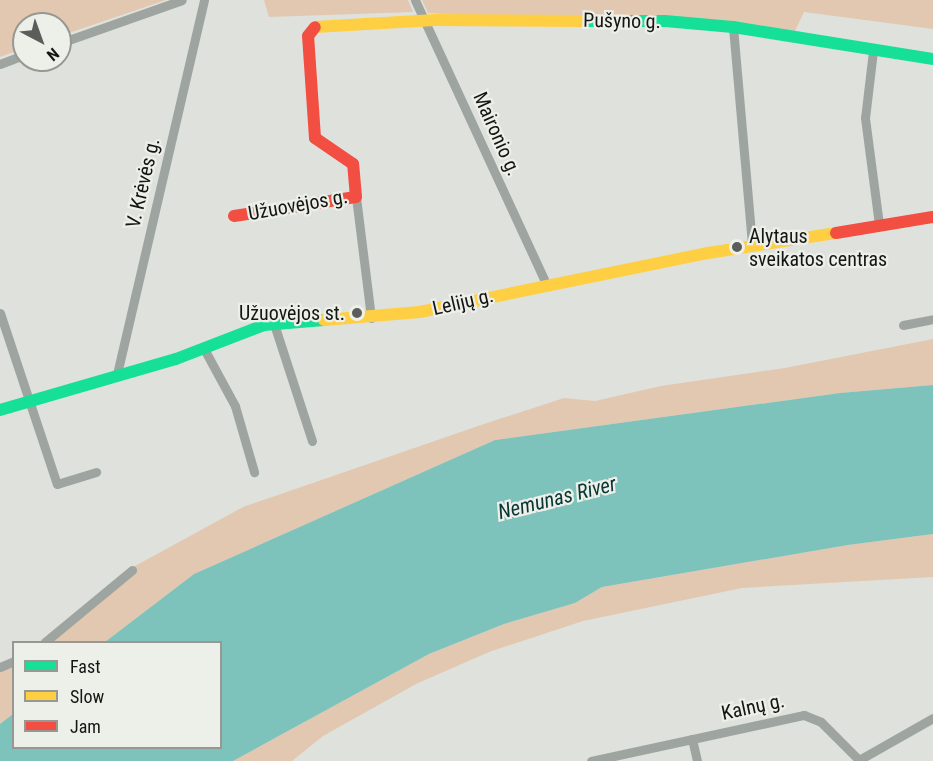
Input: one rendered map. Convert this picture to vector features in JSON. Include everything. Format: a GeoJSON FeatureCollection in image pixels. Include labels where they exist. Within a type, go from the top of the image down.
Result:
{"type":"FeatureCollection","features":[{"type":"Feature","properties":{"kind":"street"},"geometry":{"type":"LineString","coordinates":[[72,39],[182,0]]}},
{"type":"Feature","properties":{"kind":"street","name":"V. Krėvės g."},"geometry":{"type":"LineString","coordinates":[[117,374],[204,0]]}},
{"type":"Feature","properties":{"kind":"street","name":"Maironio g."},"geometry":{"type":"LineString","coordinates":[[415,0],[546,284]]}},
{"type":"Feature","properties":{"kind":"street","name":"Pušyno g."},"geometry":{"type":"LineString","coordinates":[[310,30],[425,20],[617,20],[733,27],[933,59]]}},
{"type":"Feature","properties":{"kind":"street"},"geometry":{"type":"LineString","coordinates":[[733,27],[752,246]]}},
{"type":"Feature","properties":{"kind":"street","name":"Užuovėjos g."},"geometry":{"type":"LineString","coordinates":[[234,216],[356,197],[353,164],[315,138],[310,30]]}},
{"type":"Feature","properties":{"kind":"street"},"geometry":{"type":"LineString","coordinates":[[873,51],[865,118],[879,225]]}},
{"type":"Feature","properties":{"kind":"street"},"geometry":{"type":"LineString","coordinates":[[356,197],[371,318]]}},
{"type":"Feature","properties":{"kind":"street","name":"Lelijų g."},"geometry":{"type":"LineString","coordinates":[[0,410],[117,374],[176,359],[203,347],[274,324],[371,318],[420,312],[546,284],[752,246],[933,217]]}},
{"type":"Feature","properties":{"kind":"street"},"geometry":{"type":"LineString","coordinates":[[0,313],[57,484],[96,472]]}},
{"type":"Feature","properties":{"kind":"street"},"geometry":{"type":"LineString","coordinates":[[903,325],[933,319]]}},
{"type":"Feature","properties":{"kind":"street"},"geometry":{"type":"LineString","coordinates":[[274,324],[312,441]]}},
{"type":"Feature","properties":{"kind":"street"},"geometry":{"type":"LineString","coordinates":[[203,347],[235,406],[254,472]]}},
{"type":"Feature","properties":{"kind":"street"},"geometry":{"type":"LineString","coordinates":[[46,641],[132,570]]}},
{"type":"Feature","properties":{"kind":"street","name":"Kalnų g."},"geometry":{"type":"LineString","coordinates":[[591,761],[804,715],[821,722],[859,760],[933,718]]}},
{"type":"Feature","properties":{"kind":"street"},"geometry":{"type":"LineString","coordinates":[[692,739],[697,761]]}},
{"type":"Feature","properties":{"kind":"shaded area"},"geometry":{"type":"Polygon","coordinates":[[[0,0],[166,0],[72,32],[72,12],[12,12],[12,52],[0,57],[0,0]]]}},
{"type":"Feature","properties":{"kind":"shaded area"},"geometry":{"type":"Polygon","coordinates":[[[264,0],[408,0],[413,12],[269,17],[264,0]]]}},
{"type":"Feature","properties":{"kind":"shaded area"},"geometry":{"type":"Polygon","coordinates":[[[422,0],[933,0],[933,29],[804,12],[794,33],[428,13],[422,0]]]}},
{"type":"Feature","properties":{"kind":"shaded area"},"geometry":{"type":"Polygon","coordinates":[[[933,339],[933,385],[840,393],[495,440],[194,574],[106,641],[40,641],[126,571],[243,507],[564,398],[595,401],[661,386],[785,368],[933,339]]]}},
{"type":"Feature","properties":{"kind":"shaded area"},"geometry":{"type":"Polygon","coordinates":[[[933,534],[933,577],[742,588],[583,621],[489,652],[416,684],[323,736],[292,761],[233,761],[429,654],[504,624],[575,603],[602,587],[848,545],[933,534]]]}},
{"type":"Feature","properties":{"kind":"shaded area"},"geometry":{"type":"Polygon","coordinates":[[[12,660],[12,715],[0,724],[0,667],[12,660]]]}},
{"type":"Feature","properties":{"kind":"water","name":"Nemunas River"},"geometry":{"type":"Polygon","coordinates":[[[933,385],[933,534],[848,545],[602,587],[575,603],[504,624],[429,654],[233,761],[0,761],[0,724],[12,715],[12,749],[222,749],[222,641],[106,641],[194,574],[495,440],[840,393],[933,385]]]}},
{"type":"Feature","properties":{"kind":"traffic: fast"},"geometry":{"type":"LineString","coordinates":[[583,21],[665,21],[733,27],[933,59]]}},
{"type":"Feature","properties":{"kind":"traffic: fast"},"geometry":{"type":"LineString","coordinates":[[0,410],[176,359],[264,325],[324,320]]}},
{"type":"Feature","properties":{"kind":"traffic: slow"},"geometry":{"type":"LineString","coordinates":[[315,27],[435,20],[583,21]]}},
{"type":"Feature","properties":{"kind":"traffic: slow"},"geometry":{"type":"LineString","coordinates":[[324,320],[420,312],[708,253],[836,233]]}},
{"type":"Feature","properties":{"kind":"traffic: jam"},"geometry":{"type":"LineString","coordinates":[[234,216],[356,197],[353,164],[315,138],[308,36],[315,27]]}},
{"type":"Feature","properties":{"kind":"traffic: jam"},"geometry":{"type":"LineString","coordinates":[[836,233],[933,217]]}},
{"type":"Feature","properties":{"kind":"place","name":"Alytaus sveikatos centras"},"geometry":{"type":"Point","coordinates":[737,247]}},
{"type":"Feature","properties":{"kind":"place","name":"Užuovėjos st."},"geometry":{"type":"Point","coordinates":[357,313]}}]}
